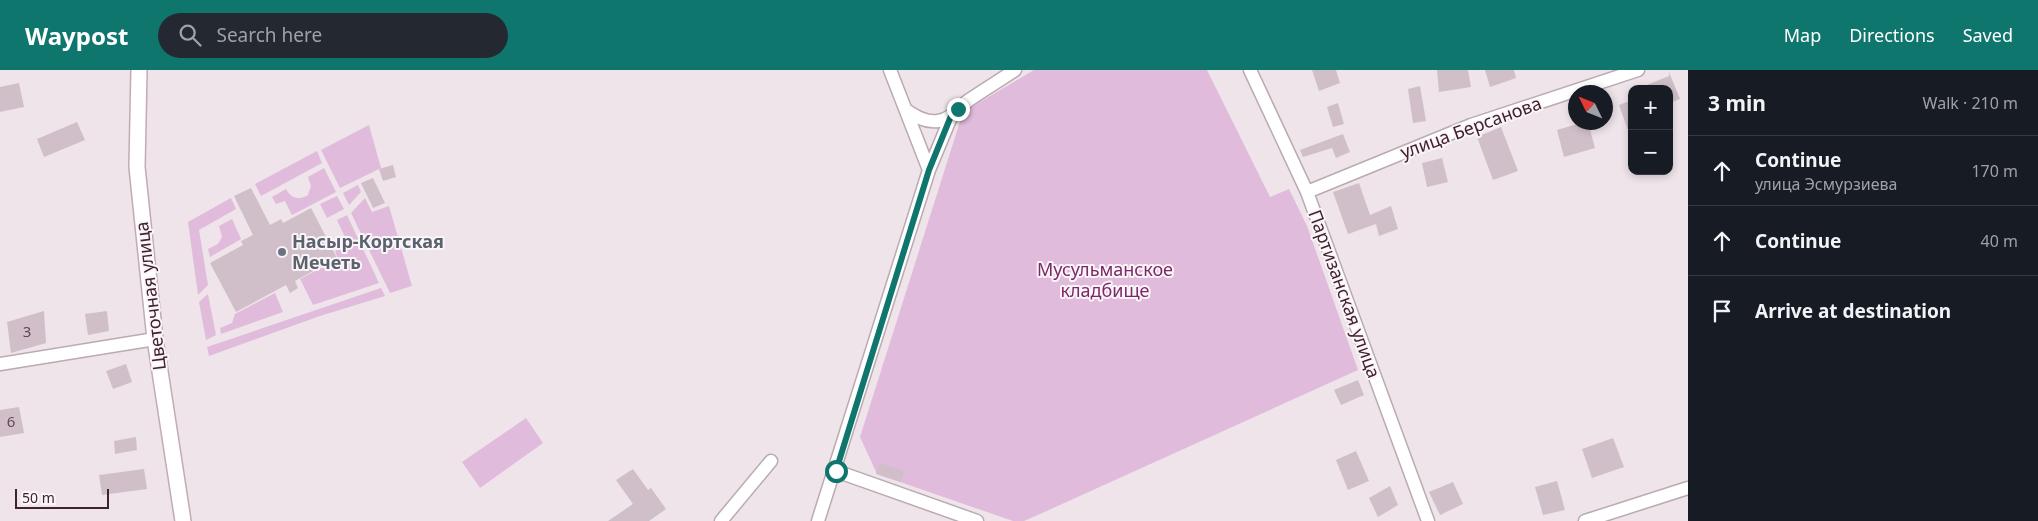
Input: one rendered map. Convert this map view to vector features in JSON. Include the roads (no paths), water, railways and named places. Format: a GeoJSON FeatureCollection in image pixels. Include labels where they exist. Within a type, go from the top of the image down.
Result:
{"type":"FeatureCollection","features":[{"type":"Feature","properties":{"kind":"street","name":"Цветочная улица"},"geometry":{"type":"LineString","coordinates":[[140,70],[136,167],[155,339],[183,521]]}},
{"type":"Feature","properties":{"kind":"street"},"geometry":{"type":"LineString","coordinates":[[890,70],[929,170]]}},
{"type":"Feature","properties":{"kind":"street"},"geometry":{"type":"LineString","coordinates":[[906,110],[918,118],[938,121],[951,116],[967,101],[1015,70]]}},
{"type":"Feature","properties":{"kind":"street","name":"Партизанская улица"},"geometry":{"type":"LineString","coordinates":[[1250,70],[1307,192],[1428,521]]}},
{"type":"Feature","properties":{"kind":"street","name":"улица Берсанова"},"geometry":{"type":"LineString","coordinates":[[1307,192],[1471,126],[1638,70]]}},
{"type":"Feature","properties":{"kind":"street"},"geometry":{"type":"LineString","coordinates":[[818,521],[836,471],[929,170],[951,116]]}},
{"type":"Feature","properties":{"kind":"street"},"geometry":{"type":"LineString","coordinates":[[0,364],[155,339]]}},
{"type":"Feature","properties":{"kind":"street"},"geometry":{"type":"LineString","coordinates":[[721,521],[771,461]]}},
{"type":"Feature","properties":{"kind":"street"},"geometry":{"type":"LineString","coordinates":[[836,471],[977,521]]}},
{"type":"Feature","properties":{"kind":"street"},"geometry":{"type":"LineString","coordinates":[[1585,521],[1688,488]]}},
{"type":"Feature","properties":{"kind":"place","name":"Насыр-Кортская Мечеть"},"geometry":{"type":"Point","coordinates":[282,252]}},
{"type":"Feature","properties":{"kind":"park label","name":"Мусульманское кладбище"},"geometry":{"type":"Point","coordinates":[1105,280]}}]}
